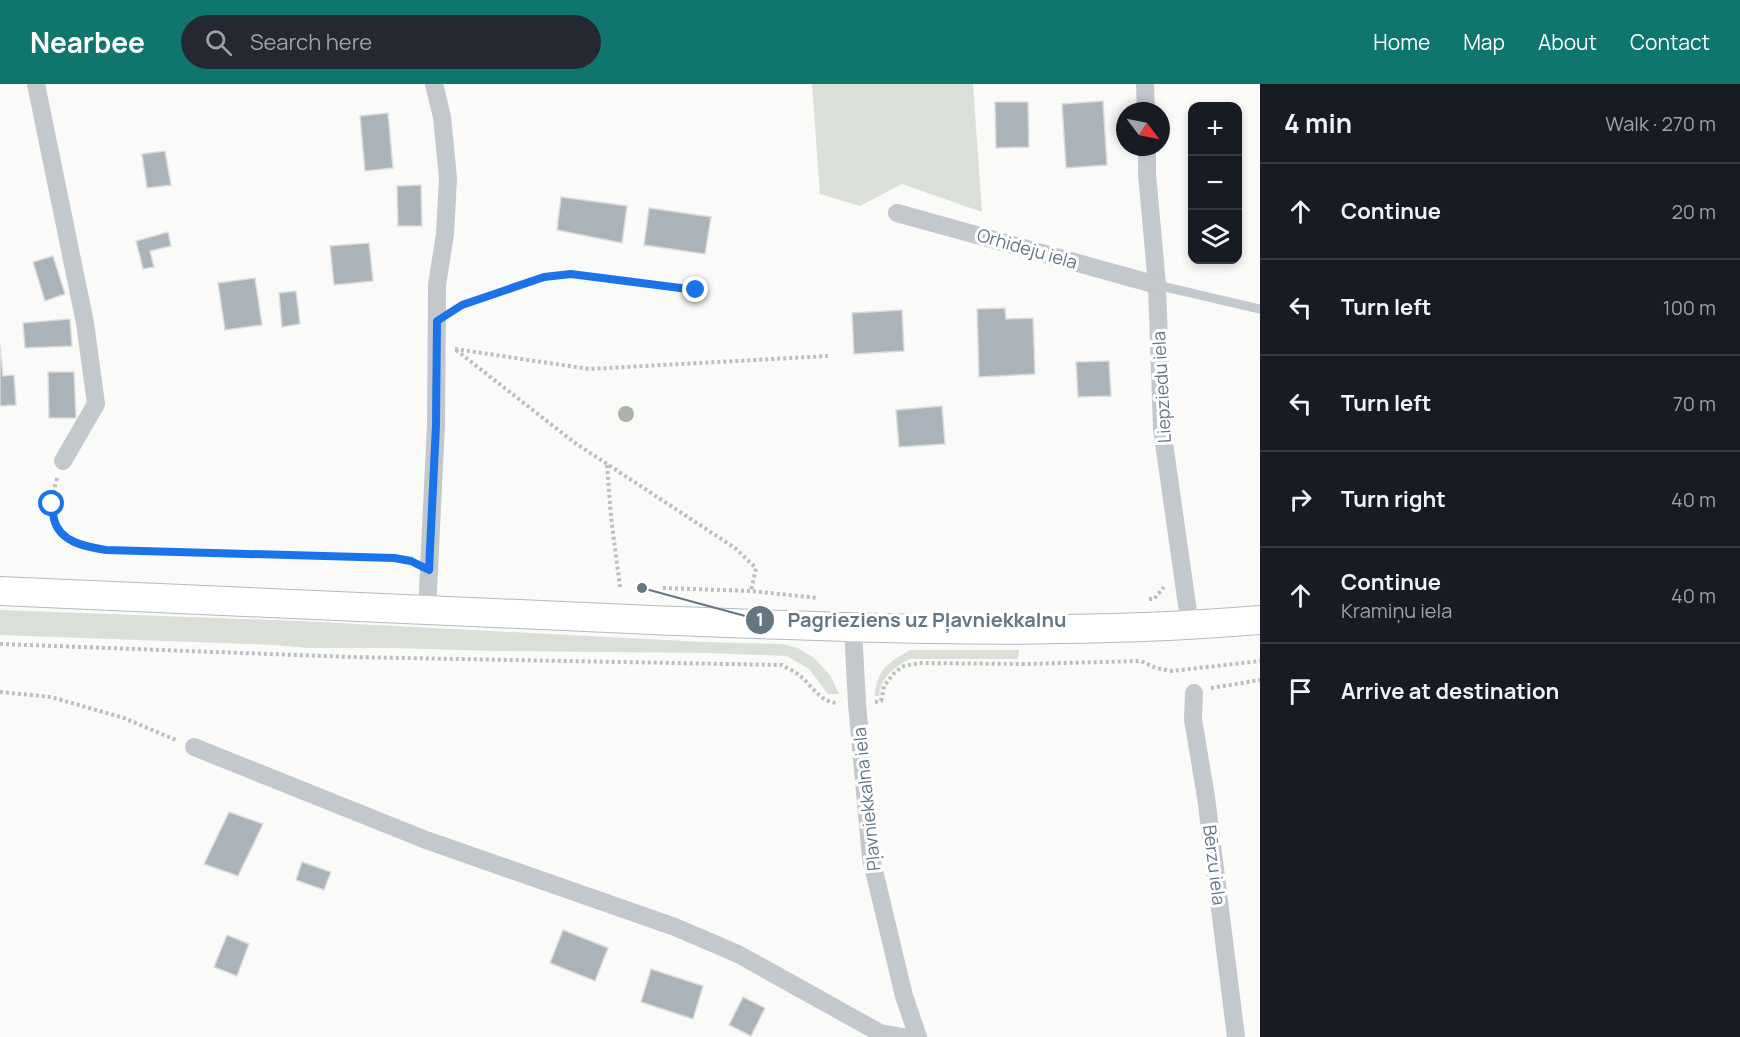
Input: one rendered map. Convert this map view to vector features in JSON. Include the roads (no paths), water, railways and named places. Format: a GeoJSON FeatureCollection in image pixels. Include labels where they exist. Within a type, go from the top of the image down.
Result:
{"type":"FeatureCollection","features":[{"type":"Feature","properties":{"kind":"main road"},"geometry":{"type":"LineString","coordinates":[[0,591],[853,628],[1025,631],[1190,626],[1260,620]]}},
{"type":"Feature","properties":{"kind":"street"},"geometry":{"type":"LineString","coordinates":[[36,84],[85,323],[96,404],[63,461]]}},
{"type":"Feature","properties":{"kind":"street"},"geometry":{"type":"LineString","coordinates":[[427,610],[436,425],[437,285],[445,234],[448,178],[442,117],[434,84]]}},
{"type":"Feature","properties":{"kind":"street"},"geometry":{"type":"LineString","coordinates":[[1145,84],[1146,102]]}},
{"type":"Feature","properties":{"kind":"street","name":"Liepziedu iela"},"geometry":{"type":"LineString","coordinates":[[1147,156],[1157,285],[1162,429],[1185,578],[1190,626]]}},
{"type":"Feature","properties":{"kind":"street","name":"Orhideju iela"},"geometry":{"type":"LineString","coordinates":[[897,213],[1157,285]]}},
{"type":"Feature","properties":{"kind":"street","name":"Pļavniekkalna iela"},"geometry":{"type":"LineString","coordinates":[[853,628],[857,704],[871,858],[904,996],[918,1037]]}},
{"type":"Feature","properties":{"kind":"street","name":"Bērzu iela"},"geometry":{"type":"LineString","coordinates":[[1194,693],[1193,719],[1236,1037]]}},
{"type":"Feature","properties":{"kind":"street"},"geometry":{"type":"LineString","coordinates":[[194,747],[426,840],[675,927],[738,954],[880,1033],[903,1037]]}},
{"type":"Feature","properties":{"kind":"lane"},"geometry":{"type":"LineString","coordinates":[[1157,285],[1260,309]]}},
{"type":"Feature","properties":{"kind":"place","name":"Pagrieziens uz Pļavniekkalnu"},"geometry":{"type":"Point","coordinates":[642,588]}}]}
